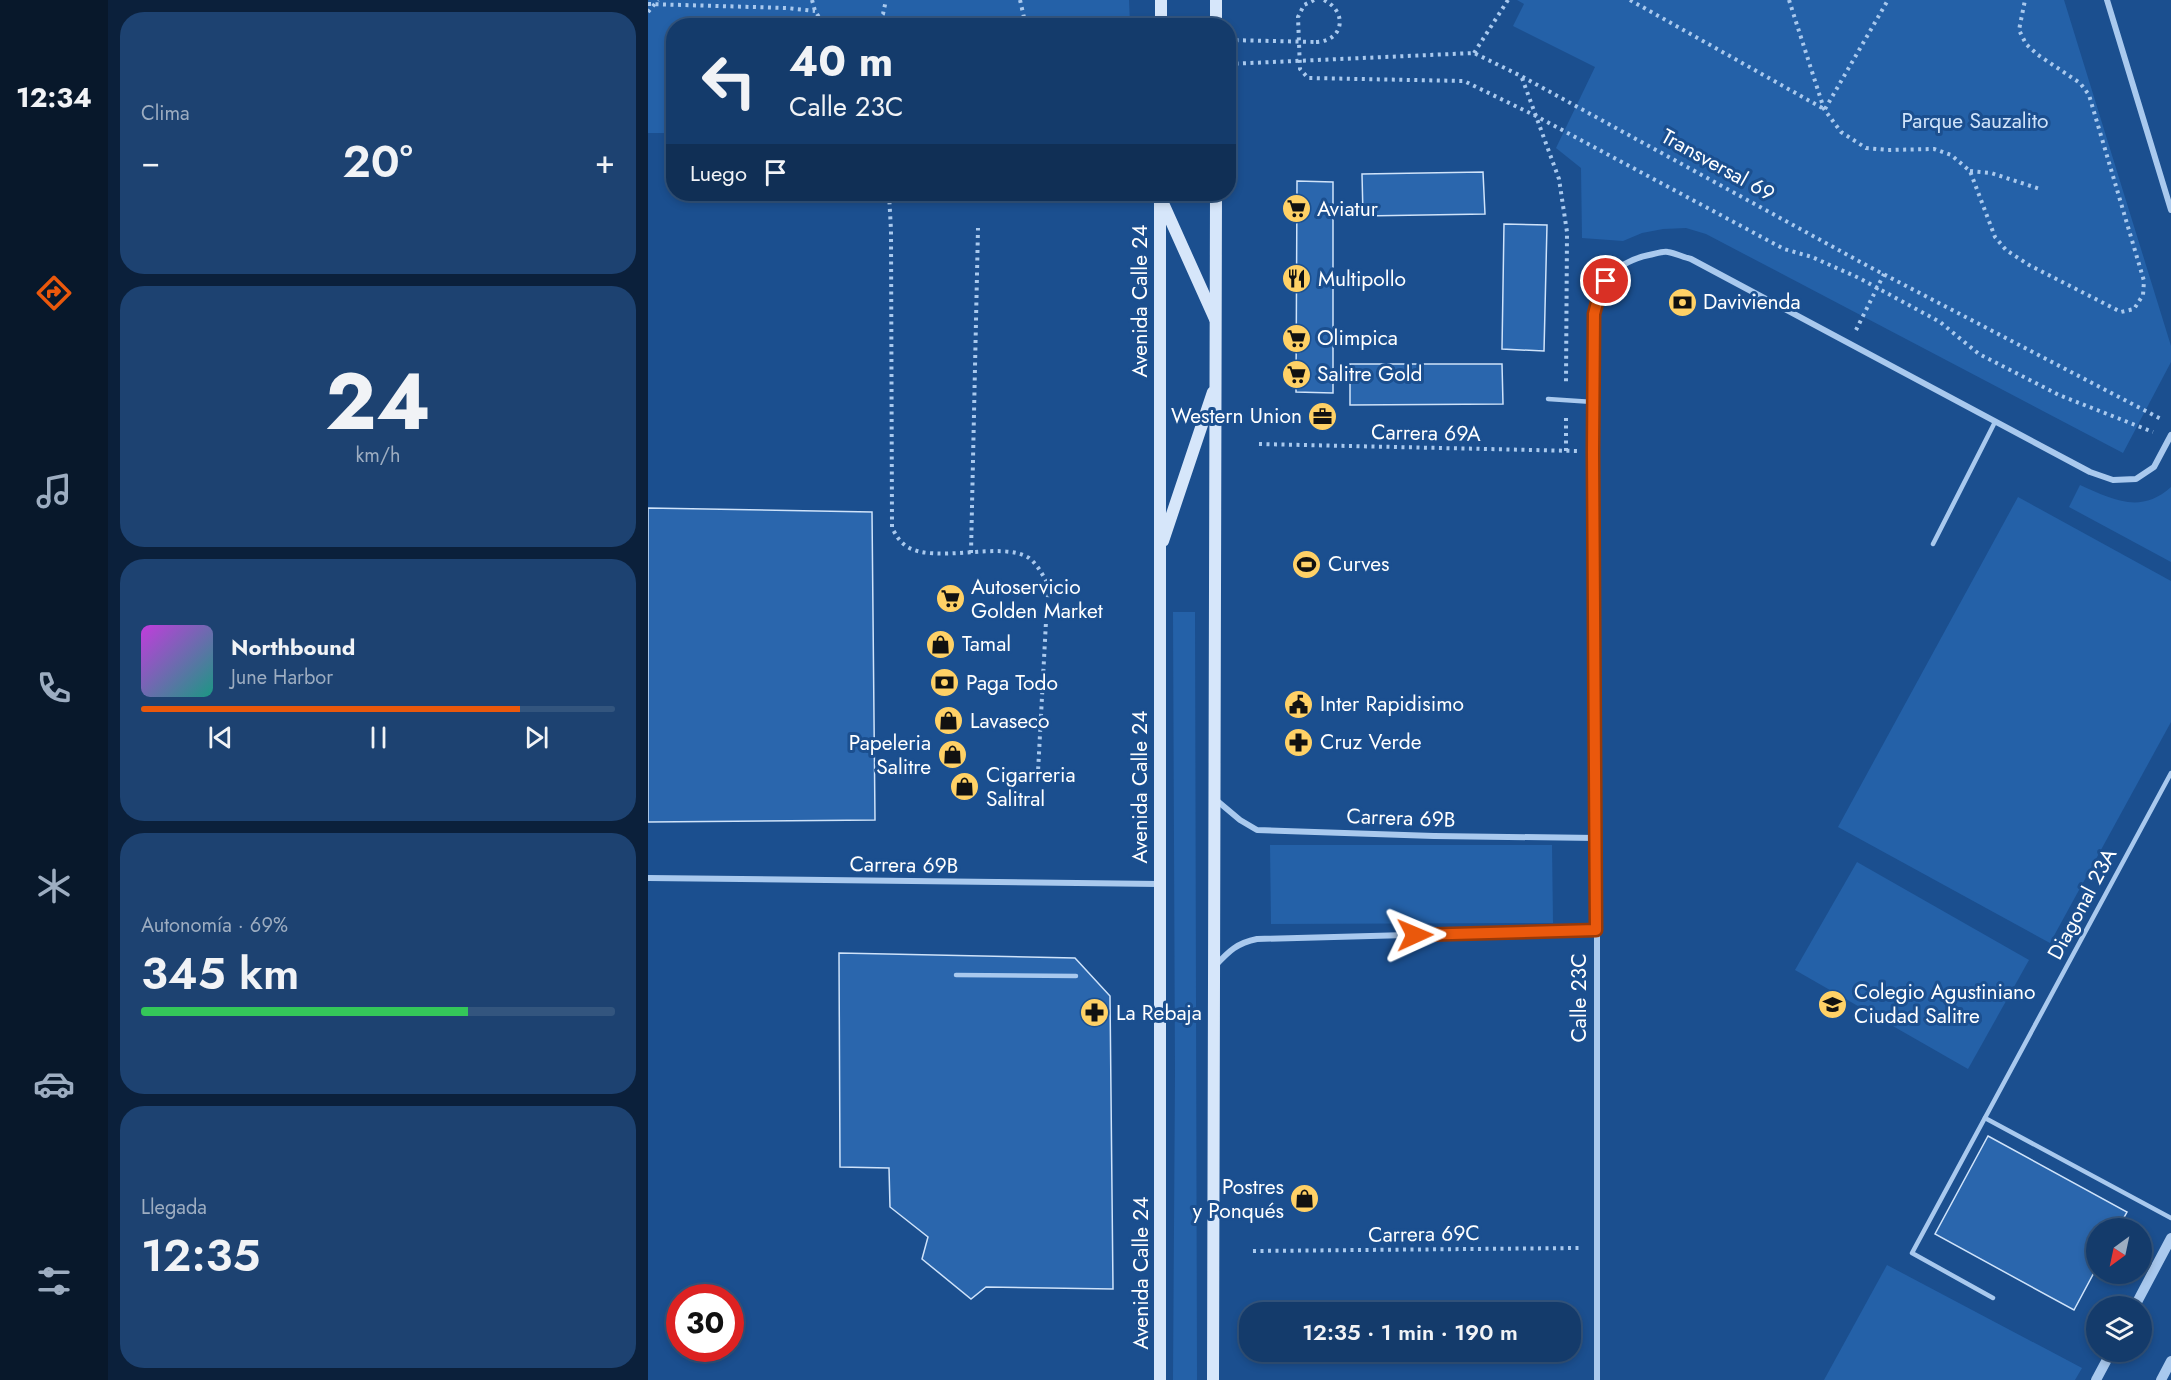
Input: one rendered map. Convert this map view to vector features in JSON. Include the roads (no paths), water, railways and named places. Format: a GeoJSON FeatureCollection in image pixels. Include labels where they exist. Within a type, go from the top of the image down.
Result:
{"type":"FeatureCollection","features":[{"type":"Feature","properties":{"kind":"main road"},"geometry":{"type":"LineString","coordinates":[[1161,0],[1161,18]]}},
{"type":"Feature","properties":{"kind":"main road"},"geometry":{"type":"LineString","coordinates":[[1216,0],[1216,18]]}},
{"type":"Feature","properties":{"kind":"main road","name":"Avenida Calle 24"},"geometry":{"type":"LineString","coordinates":[[1160,201],[1160,1380]]}},
{"type":"Feature","properties":{"kind":"main road"},"geometry":{"type":"LineString","coordinates":[[1163,201],[1216,323]]}},
{"type":"Feature","properties":{"kind":"main road"},"geometry":{"type":"LineString","coordinates":[[1214,1380],[1216,201]]}},
{"type":"Feature","properties":{"kind":"main road"},"geometry":{"type":"LineString","coordinates":[[1160,550],[1216,382]]}},
{"type":"Feature","properties":{"kind":"street"},"geometry":{"type":"LineString","coordinates":[[2107,0],[2171,210]]}},
{"type":"Feature","properties":{"kind":"street","name":"Calle 23C"},"geometry":{"type":"LineString","coordinates":[[1596,1380],[1597,838],[1593,402],[1594,314],[1599,295],[1606,281],[1621,265],[1643,256],[1666,251],[1691,259],[1995,422]]}},
{"type":"Feature","properties":{"kind":"street"},"geometry":{"type":"LineString","coordinates":[[1995,422],[2090,472],[2113,480],[2136,479],[2154,467],[2171,435]]}},
{"type":"Feature","properties":{"kind":"street","name":"Carrera 69B"},"geometry":{"type":"LineString","coordinates":[[1215,798],[1240,820],[1257,830],[1434,836],[1597,838]]}},
{"type":"Feature","properties":{"kind":"street","name":"Carrera 69B"},"geometry":{"type":"LineString","coordinates":[[648,878],[1160,884]]}},
{"type":"Feature","properties":{"kind":"street"},"geometry":{"type":"LineString","coordinates":[[1215,966],[1228,952],[1242,942],[1257,939],[1596,930]]}},
{"type":"Feature","properties":{"kind":"street"},"geometry":{"type":"LineString","coordinates":[[2140,1296],[2171,1238]]}},
{"type":"Feature","properties":{"kind":"street"},"geometry":{"type":"LineString","coordinates":[[2161,1380],[2171,1361]]}},
{"type":"Feature","properties":{"kind":"street"},"geometry":{"type":"LineString","coordinates":[[2096,1380],[2106,1362]]}},
{"type":"Feature","properties":{"kind":"lane"},"geometry":{"type":"LineString","coordinates":[[1548,399],[1593,402]]}},
{"type":"Feature","properties":{"kind":"lane"},"geometry":{"type":"LineString","coordinates":[[1934,544],[1995,422]]}},
{"type":"Feature","properties":{"kind":"lane","name":"Diagonal 23A"},"geometry":{"type":"LineString","coordinates":[[1993,1298],[1912,1253],[2171,773]]}},
{"type":"Feature","properties":{"kind":"lane"},"geometry":{"type":"LineString","coordinates":[[956,975],[1076,976]]}},
{"type":"Feature","properties":{"kind":"lane"},"geometry":{"type":"LineString","coordinates":[[1985,1118],[2171,1218]]}},
{"type":"Feature","properties":{"kind":"place","name":"Aviatur"},"geometry":{"type":"Point","coordinates":[1296,209]}},
{"type":"Feature","properties":{"kind":"place","name":"Multipollo"},"geometry":{"type":"Point","coordinates":[1297,279]}},
{"type":"Feature","properties":{"kind":"place","name":"Davivienda"},"geometry":{"type":"Point","coordinates":[1682,302]}},
{"type":"Feature","properties":{"kind":"place","name":"Olimpica"},"geometry":{"type":"Point","coordinates":[1296,338]}},
{"type":"Feature","properties":{"kind":"place","name":"Salitre Gold"},"geometry":{"type":"Point","coordinates":[1296,374]}},
{"type":"Feature","properties":{"kind":"place","name":"Western Union"},"geometry":{"type":"Point","coordinates":[1323,416]}},
{"type":"Feature","properties":{"kind":"place","name":"Curves"},"geometry":{"type":"Point","coordinates":[1307,564]}},
{"type":"Feature","properties":{"kind":"place","name":"Autoservicio Golden Market"},"geometry":{"type":"Point","coordinates":[950,599]}},
{"type":"Feature","properties":{"kind":"place","name":"Tamal"},"geometry":{"type":"Point","coordinates":[941,644]}},
{"type":"Feature","properties":{"kind":"place","name":"Paga Todo"},"geometry":{"type":"Point","coordinates":[945,683]}},
{"type":"Feature","properties":{"kind":"place","name":"Inter Rapidisimo"},"geometry":{"type":"Point","coordinates":[1299,704]}},
{"type":"Feature","properties":{"kind":"place","name":"Lavaseco"},"geometry":{"type":"Point","coordinates":[949,721]}},
{"type":"Feature","properties":{"kind":"place","name":"Cruz Verde"},"geometry":{"type":"Point","coordinates":[1299,742]}},
{"type":"Feature","properties":{"kind":"place","name":"Papeleria Salitre"},"geometry":{"type":"Point","coordinates":[952,755]}},
{"type":"Feature","properties":{"kind":"place","name":"Cigarreria Salitral"},"geometry":{"type":"Point","coordinates":[965,787]}},
{"type":"Feature","properties":{"kind":"place","name":"Colegio Agustiniano Ciudad Salitre"},"geometry":{"type":"Point","coordinates":[1833,1004]}},
{"type":"Feature","properties":{"kind":"place","name":"La Rebaja"},"geometry":{"type":"Point","coordinates":[1095,1013]}},
{"type":"Feature","properties":{"kind":"place","name":"Postres y Ponqués"},"geometry":{"type":"Point","coordinates":[1305,1199]}},
{"type":"Feature","properties":{"kind":"park label","name":"Parque Sauzalito"},"geometry":{"type":"Point","coordinates":[1975,121]}}]}
